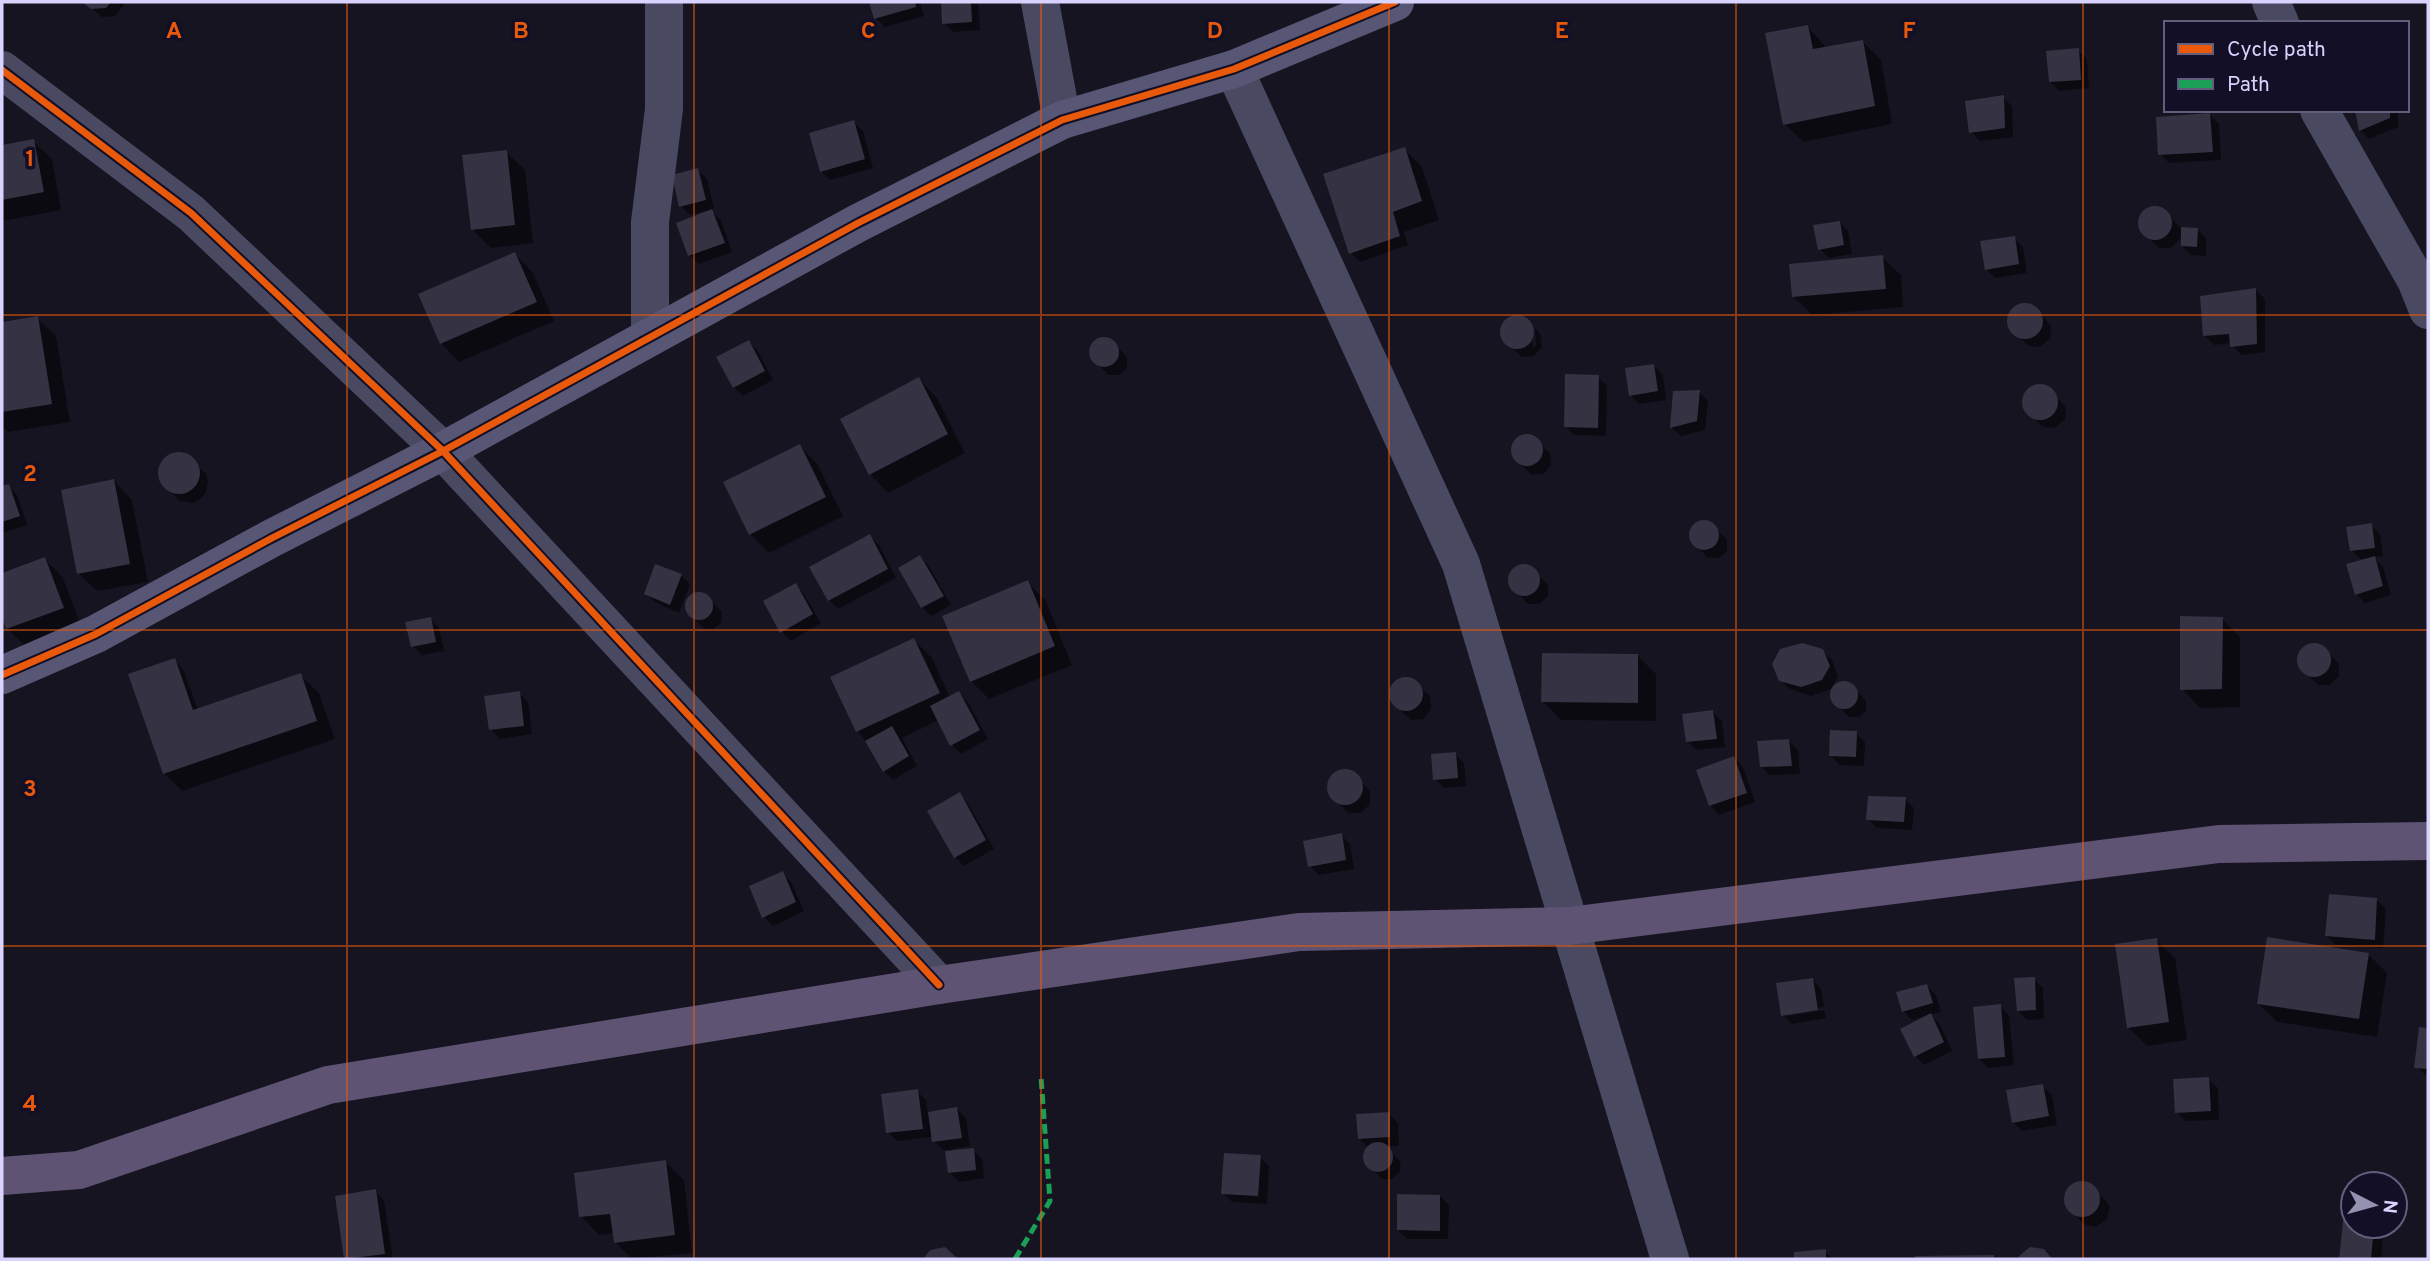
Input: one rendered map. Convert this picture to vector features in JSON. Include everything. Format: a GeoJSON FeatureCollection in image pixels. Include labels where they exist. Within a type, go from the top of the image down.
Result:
{"type":"FeatureCollection","features":[{"type":"Feature","properties":{"kind":"main road"},"geometry":{"type":"LineString","coordinates":[[2,1175],[79,1170],[328,1085],[939,985],[1299,932],[1569,926],[2220,844],[2428,841]]}},
{"type":"Feature","properties":{"kind":"street"},"geometry":{"type":"LineString","coordinates":[[650,337],[650,222],[664,109],[664,2]]}},
{"type":"Feature","properties":{"kind":"street"},"geometry":{"type":"LineString","coordinates":[[1040,2],[1062,120]]}},
{"type":"Feature","properties":{"kind":"street"},"geometry":{"type":"LineString","coordinates":[[2,676],[96,635],[272,538],[443,451],[858,223],[1062,120],[1234,68],[1395,2]]}},
{"type":"Feature","properties":{"kind":"street"},"geometry":{"type":"LineString","coordinates":[[2271,2],[2279,21]]}},
{"type":"Feature","properties":{"kind":"street"},"geometry":{"type":"LineString","coordinates":[[1234,68],[1461,564],[1670,1259]]}},
{"type":"Feature","properties":{"kind":"street"},"geometry":{"type":"LineString","coordinates":[[2,70],[191,213],[443,451],[939,985]]}},
{"type":"Feature","properties":{"kind":"street"},"geometry":{"type":"LineString","coordinates":[[2320,112],[2416,280],[2428,310]]}},
{"type":"Feature","properties":{"kind":"building"},"geometry":{"type":"Polygon","coordinates":[[[82,2],[111,2],[106,8],[91,9],[82,2]]]}},
{"type":"Feature","properties":{"kind":"building"},"geometry":{"type":"Polygon","coordinates":[[[869,2],[915,2],[916,7],[874,19],[869,2]]]}},
{"type":"Feature","properties":{"kind":"building"},"geometry":{"type":"Polygon","coordinates":[[[941,2],[971,2],[972,22],[942,24],[941,2]]]}},
{"type":"Feature","properties":{"kind":"building"},"geometry":{"type":"Polygon","coordinates":[[[1808,25],[1813,49],[1863,40],[1875,106],[1783,125],[1765,33],[1808,25]]]}},
{"type":"Feature","properties":{"kind":"building"},"geometry":{"type":"Polygon","coordinates":[[[2079,48],[2081,80],[2049,82],[2046,51],[2079,48]]]}},
{"type":"Feature","properties":{"kind":"building"},"geometry":{"type":"Polygon","coordinates":[[[2004,95],[2005,128],[1969,133],[1965,101],[2004,95]]]}},
{"type":"Feature","properties":{"kind":"building"},"geometry":{"type":"Polygon","coordinates":[[[2355,112],[2390,112],[2390,118],[2359,131],[2355,112]]]}},
{"type":"Feature","properties":{"kind":"building"},"geometry":{"type":"Polygon","coordinates":[[[2210,113],[2213,152],[2158,155],[2156,117],[2210,113]]]}},
{"type":"Feature","properties":{"kind":"building"},"geometry":{"type":"Polygon","coordinates":[[[854,120],[865,159],[820,172],[809,133],[854,120]]]}},
{"type":"Feature","properties":{"kind":"building"},"geometry":{"type":"Polygon","coordinates":[[[34,139],[44,192],[2,200],[2,145],[34,139]]]}},
{"type":"Feature","properties":{"kind":"building"},"geometry":{"type":"Polygon","coordinates":[[[1405,147],[1422,201],[1393,212],[1400,236],[1349,254],[1323,174],[1405,147]]]}},
{"type":"Feature","properties":{"kind":"building"},"geometry":{"type":"Polygon","coordinates":[[[507,150],[515,225],[471,230],[462,155],[507,150]]]}},
{"type":"Feature","properties":{"kind":"building"},"geometry":{"type":"Polygon","coordinates":[[[698,168],[706,200],[679,207],[672,175],[698,168]]]}},
{"type":"Feature","properties":{"kind":"building"},"geometry":{"type":"Polygon","coordinates":[[[2155,206],[2167,211],[2172,223],[2167,235],[2155,240],[2143,235],[2138,223],[2143,211],[2155,206]]]}},
{"type":"Feature","properties":{"kind":"building"},"geometry":{"type":"Polygon","coordinates":[[[712,209],[725,243],[688,256],[676,223],[712,209]]]}},
{"type":"Feature","properties":{"kind":"building"},"geometry":{"type":"Polygon","coordinates":[[[1840,221],[1844,245],[1818,250],[1813,225],[1840,221]]]}},
{"type":"Feature","properties":{"kind":"building"},"geometry":{"type":"Polygon","coordinates":[[[2181,227],[2198,228],[2197,247],[2181,246],[2181,227]]]}},
{"type":"Feature","properties":{"kind":"building"},"geometry":{"type":"Polygon","coordinates":[[[2015,236],[2019,264],[1985,270],[1980,241],[2015,236]]]}},
{"type":"Feature","properties":{"kind":"building"},"geometry":{"type":"Polygon","coordinates":[[[515,252],[537,302],[440,344],[418,294],[515,252]]]}},
{"type":"Feature","properties":{"kind":"building"},"geometry":{"type":"Polygon","coordinates":[[[1883,255],[1886,289],[1792,297],[1789,264],[1883,255]]]}},
{"type":"Feature","properties":{"kind":"building"},"geometry":{"type":"Polygon","coordinates":[[[2256,288],[2257,344],[2230,347],[2229,334],[2203,336],[2200,296],[2256,288]]]}},
{"type":"Feature","properties":{"kind":"building"},"geometry":{"type":"Polygon","coordinates":[[[2025,303],[2038,308],[2043,321],[2038,334],[2025,339],[2012,334],[2007,321],[2012,308],[2025,303]]]}},
{"type":"Feature","properties":{"kind":"building"},"geometry":{"type":"Polygon","coordinates":[[[1517,315],[1529,320],[1534,332],[1529,344],[1517,349],[1505,344],[1500,332],[1505,320],[1517,315]]]}},
{"type":"Feature","properties":{"kind":"building"},"geometry":{"type":"Polygon","coordinates":[[[38,316],[52,404],[2,412],[2,322],[38,316]]]}},
{"type":"Feature","properties":{"kind":"building"},"geometry":{"type":"Polygon","coordinates":[[[1104,337],[1115,341],[1119,352],[1115,363],[1104,367],[1093,363],[1089,352],[1093,341],[1104,337]]]}},
{"type":"Feature","properties":{"kind":"building"},"geometry":{"type":"Polygon","coordinates":[[[749,340],[765,371],[733,388],[716,357],[749,340]]]}},
{"type":"Feature","properties":{"kind":"building"},"geometry":{"type":"Polygon","coordinates":[[[1654,364],[1658,391],[1629,396],[1625,368],[1654,364]]]}},
{"type":"Feature","properties":{"kind":"building"},"geometry":{"type":"Polygon","coordinates":[[[1565,374],[1599,375],[1598,428],[1564,427],[1565,374]]]}},
{"type":"Feature","properties":{"kind":"building"},"geometry":{"type":"Polygon","coordinates":[[[919,377],[948,434],[869,475],[840,419],[919,377]]]}},
{"type":"Feature","properties":{"kind":"building"},"geometry":{"type":"Polygon","coordinates":[[[2040,384],[2053,389],[2058,402],[2053,415],[2040,420],[2027,415],[2022,402],[2027,389],[2040,384]]]}},
{"type":"Feature","properties":{"kind":"building"},"geometry":{"type":"Polygon","coordinates":[[[1700,390],[1697,421],[1670,428],[1673,391],[1700,390]]]}},
{"type":"Feature","properties":{"kind":"building"},"geometry":{"type":"Polygon","coordinates":[[[1527,434],[1538,439],[1543,450],[1538,461],[1527,466],[1516,461],[1511,450],[1516,439],[1527,434]]]}},
{"type":"Feature","properties":{"kind":"building"},"geometry":{"type":"Polygon","coordinates":[[[800,444],[826,497],[749,535],[723,482],[800,444]]]}},
{"type":"Feature","properties":{"kind":"building"},"geometry":{"type":"Polygon","coordinates":[[[179,452],[194,458],[200,473],[194,488],[179,494],[164,488],[158,473],[164,458],[179,452]]]}},
{"type":"Feature","properties":{"kind":"building"},"geometry":{"type":"Polygon","coordinates":[[[114,479],[130,564],[77,574],[61,490],[114,479]]]}},
{"type":"Feature","properties":{"kind":"building"},"geometry":{"type":"Polygon","coordinates":[[[9,484],[20,516],[2,522],[2,486],[9,484]]]}},
{"type":"Feature","properties":{"kind":"building"},"geometry":{"type":"Polygon","coordinates":[[[1704,520],[1715,524],[1719,535],[1715,546],[1704,550],[1693,546],[1689,535],[1693,524],[1704,520]]]}},
{"type":"Feature","properties":{"kind":"building"},"geometry":{"type":"Polygon","coordinates":[[[2372,523],[2375,548],[2350,551],[2346,527],[2372,523]]]}},
{"type":"Feature","properties":{"kind":"building"},"geometry":{"type":"Polygon","coordinates":[[[870,534],[888,569],[828,601],[809,567],[870,534]]]}},
{"type":"Feature","properties":{"kind":"building"},"geometry":{"type":"Polygon","coordinates":[[[920,555],[944,596],[921,608],[898,568],[920,555]]]}},
{"type":"Feature","properties":{"kind":"building"},"geometry":{"type":"Polygon","coordinates":[[[2375,556],[2383,586],[2355,595],[2346,564],[2375,556]]]}},
{"type":"Feature","properties":{"kind":"building"},"geometry":{"type":"Polygon","coordinates":[[[45,557],[64,608],[6,629],[2,617],[2,573],[45,557]]]}},
{"type":"Feature","properties":{"kind":"building"},"geometry":{"type":"Polygon","coordinates":[[[655,564],[682,574],[670,605],[644,594],[655,564]]]}},
{"type":"Feature","properties":{"kind":"building"},"geometry":{"type":"Polygon","coordinates":[[[1524,564],[1535,569],[1540,580],[1535,591],[1524,596],[1513,591],[1508,580],[1513,569],[1524,564]]]}},
{"type":"Feature","properties":{"kind":"building"},"geometry":{"type":"Polygon","coordinates":[[[1028,580],[1055,646],[970,682],[942,616],[1028,580]]]}},
{"type":"Feature","properties":{"kind":"building"},"geometry":{"type":"Polygon","coordinates":[[[796,583],[813,614],[780,633],[763,601],[796,583]]]}},
{"type":"Feature","properties":{"kind":"building"},"geometry":{"type":"Polygon","coordinates":[[[699,592],[709,596],[713,606],[709,616],[699,620],[689,616],[685,606],[689,596],[699,592]]]}},
{"type":"Feature","properties":{"kind":"building"},"geometry":{"type":"Polygon","coordinates":[[[2180,616],[2223,617],[2222,689],[2180,690],[2180,616]]]}},
{"type":"Feature","properties":{"kind":"building"},"geometry":{"type":"Polygon","coordinates":[[[431,617],[436,642],[411,647],[405,622],[431,617]]]}},
{"type":"Feature","properties":{"kind":"building"},"geometry":{"type":"Polygon","coordinates":[[[914,638],[940,693],[856,732],[830,677],[914,638]]]}},
{"type":"Feature","properties":{"kind":"building"},"geometry":{"type":"Polygon","coordinates":[[[1802,643],[1823,649],[1830,666],[1822,680],[1801,687],[1779,681],[1772,664],[1780,649],[1802,643]]]}},
{"type":"Feature","properties":{"kind":"building"},"geometry":{"type":"Polygon","coordinates":[[[2314,643],[2326,648],[2331,660],[2326,672],[2314,677],[2302,672],[2297,660],[2302,648],[2314,643]]]}},
{"type":"Feature","properties":{"kind":"building"},"geometry":{"type":"Polygon","coordinates":[[[1542,653],[1638,654],[1638,703],[1541,702],[1542,653]]]}},
{"type":"Feature","properties":{"kind":"building"},"geometry":{"type":"Polygon","coordinates":[[[175,658],[193,710],[301,673],[317,721],[163,774],[128,674],[175,658]]]}},
{"type":"Feature","properties":{"kind":"building"},"geometry":{"type":"Polygon","coordinates":[[[1406,677],[1418,682],[1423,694],[1418,706],[1406,711],[1394,706],[1389,694],[1394,682],[1406,677]]]}},
{"type":"Feature","properties":{"kind":"building"},"geometry":{"type":"Polygon","coordinates":[[[1844,681],[1854,685],[1858,695],[1854,705],[1844,709],[1834,705],[1830,695],[1834,685],[1844,681]]]}},
{"type":"Feature","properties":{"kind":"building"},"geometry":{"type":"Polygon","coordinates":[[[520,691],[524,726],[489,730],[484,696],[520,691]]]}},
{"type":"Feature","properties":{"kind":"building"},"geometry":{"type":"Polygon","coordinates":[[[959,691],[980,730],[950,746],[930,706],[959,691]]]}},
{"type":"Feature","properties":{"kind":"building"},"geometry":{"type":"Polygon","coordinates":[[[1713,710],[1717,739],[1686,742],[1682,714],[1713,710]]]}},
{"type":"Feature","properties":{"kind":"building"},"geometry":{"type":"Polygon","coordinates":[[[892,726],[909,756],[883,772],[865,741],[892,726]]]}},
{"type":"Feature","properties":{"kind":"building"},"geometry":{"type":"Polygon","coordinates":[[[1830,730],[1857,731],[1856,757],[1829,756],[1830,730]]]}},
{"type":"Feature","properties":{"kind":"building"},"geometry":{"type":"Polygon","coordinates":[[[1789,739],[1792,766],[1760,767],[1757,741],[1789,739]]]}},
{"type":"Feature","properties":{"kind":"building"},"geometry":{"type":"Polygon","coordinates":[[[1456,752],[1458,778],[1433,780],[1431,754],[1456,752]]]}},
{"type":"Feature","properties":{"kind":"building"},"geometry":{"type":"Polygon","coordinates":[[[1734,756],[1747,793],[1709,806],[1696,770],[1734,756]]]}},
{"type":"Feature","properties":{"kind":"building"},"geometry":{"type":"Polygon","coordinates":[[[1345,769],[1357,775],[1363,787],[1357,799],[1345,805],[1333,799],[1327,787],[1333,775],[1345,769]]]}},
{"type":"Feature","properties":{"kind":"building"},"geometry":{"type":"Polygon","coordinates":[[[960,792],[986,840],[954,858],[927,811],[960,792]]]}},
{"type":"Feature","properties":{"kind":"building"},"geometry":{"type":"Polygon","coordinates":[[[1868,796],[1906,797],[1904,822],[1866,820],[1868,796]]]}},
{"type":"Feature","properties":{"kind":"building"},"geometry":{"type":"Polygon","coordinates":[[[1342,833],[1346,860],[1308,867],[1303,841],[1342,833]]]}},
{"type":"Feature","properties":{"kind":"building"},"geometry":{"type":"Polygon","coordinates":[[[783,871],[796,902],[762,918],[749,886],[783,871]]]}},
{"type":"Feature","properties":{"kind":"building"},"geometry":{"type":"Polygon","coordinates":[[[2329,894],[2377,898],[2375,940],[2325,936],[2329,894]]]}},
{"type":"Feature","properties":{"kind":"building"},"geometry":{"type":"Polygon","coordinates":[[[2267,937],[2369,953],[2359,1019],[2257,1004],[2267,937]]]}},
{"type":"Feature","properties":{"kind":"building"},"geometry":{"type":"Polygon","coordinates":[[[2157,938],[2169,1022],[2127,1028],[2115,944],[2157,938]]]}},
{"type":"Feature","properties":{"kind":"building"},"geometry":{"type":"Polygon","coordinates":[[[2035,977],[2036,1010],[2017,1011],[2014,978],[2035,977]]]}},
{"type":"Feature","properties":{"kind":"building"},"geometry":{"type":"Polygon","coordinates":[[[1813,978],[1818,1010],[1781,1016],[1776,983],[1813,978]]]}},
{"type":"Feature","properties":{"kind":"building"},"geometry":{"type":"Polygon","coordinates":[[[1927,984],[1933,1003],[1902,1012],[1896,992],[1927,984]]]}},
{"type":"Feature","properties":{"kind":"building"},"geometry":{"type":"Polygon","coordinates":[[[2001,1004],[2005,1057],[1978,1059],[1973,1007],[2001,1004]]]}},
{"type":"Feature","properties":{"kind":"building"},"geometry":{"type":"Polygon","coordinates":[[[1931,1013],[1944,1042],[1914,1057],[1900,1029],[1931,1013]]]}},
{"type":"Feature","properties":{"kind":"building"},"geometry":{"type":"Polygon","coordinates":[[[2419,1027],[2428,1028],[2428,1069],[2414,1068],[2419,1027]]]}},
{"type":"Feature","properties":{"kind":"building"},"geometry":{"type":"Polygon","coordinates":[[[2209,1077],[2211,1111],[2175,1113],[2173,1079],[2209,1077]]]}},
{"type":"Feature","properties":{"kind":"building"},"geometry":{"type":"Polygon","coordinates":[[[2043,1084],[2049,1116],[2012,1123],[2006,1090],[2043,1084]]]}},
{"type":"Feature","properties":{"kind":"building"},"geometry":{"type":"Polygon","coordinates":[[[918,1089],[923,1129],[886,1133],[881,1094],[918,1089]]]}},
{"type":"Feature","properties":{"kind":"building"},"geometry":{"type":"Polygon","coordinates":[[[957,1107],[962,1138],[932,1142],[928,1112],[957,1107]]]}},
{"type":"Feature","properties":{"kind":"building"},"geometry":{"type":"Polygon","coordinates":[[[1390,1112],[1390,1137],[1358,1139],[1356,1114],[1390,1112]]]}},
{"type":"Feature","properties":{"kind":"building"},"geometry":{"type":"Polygon","coordinates":[[[1378,1142],[1388,1147],[1393,1157],[1388,1167],[1378,1172],[1368,1167],[1363,1157],[1368,1147],[1378,1142]]]}},
{"type":"Feature","properties":{"kind":"building"},"geometry":{"type":"Polygon","coordinates":[[[974,1148],[976,1170],[948,1173],[945,1151],[974,1148]]]}},
{"type":"Feature","properties":{"kind":"building"},"geometry":{"type":"Polygon","coordinates":[[[1224,1153],[1261,1155],[1258,1196],[1221,1194],[1224,1153]]]}},
{"type":"Feature","properties":{"kind":"building"},"geometry":{"type":"Polygon","coordinates":[[[666,1160],[675,1235],[614,1243],[610,1214],[579,1217],[574,1173],[666,1160]]]}},
{"type":"Feature","properties":{"kind":"building"},"geometry":{"type":"Polygon","coordinates":[[[2082,1181],[2095,1186],[2100,1199],[2095,1212],[2082,1217],[2069,1212],[2064,1199],[2069,1186],[2082,1181]]]}},
{"type":"Feature","properties":{"kind":"building"},"geometry":{"type":"Polygon","coordinates":[[[376,1189],[385,1254],[344,1259],[335,1196],[376,1189]]]}},
{"type":"Feature","properties":{"kind":"building"},"geometry":{"type":"Polygon","coordinates":[[[1397,1194],[1440,1195],[1440,1231],[1397,1230],[1397,1194]]]}},
{"type":"Feature","properties":{"kind":"building"},"geometry":{"type":"Polygon","coordinates":[[[2341,1240],[2373,1240],[2371,1259],[2339,1259],[2341,1240]]]}},
{"type":"Feature","properties":{"kind":"building"},"geometry":{"type":"Polygon","coordinates":[[[945,1247],[958,1259],[923,1259],[930,1250],[945,1247]]]}},
{"type":"Feature","properties":{"kind":"building"},"geometry":{"type":"Polygon","coordinates":[[[2030,1247],[2044,1249],[2052,1259],[2019,1259],[2030,1247]]]}},
{"type":"Feature","properties":{"kind":"building"},"geometry":{"type":"Polygon","coordinates":[[[1826,1249],[1826,1259],[1794,1259],[1794,1252],[1826,1249]]]}},
{"type":"Feature","properties":{"kind":"building"},"geometry":{"type":"Polygon","coordinates":[[[1994,1255],[1994,1259],[1915,1259],[1915,1256],[1994,1255]]]}},
{"type":"Feature","properties":{"kind":"marked path"},"geometry":{"type":"LineString","coordinates":[[1015,1259],[1050,1201],[1041,1077]]}},
{"type":"Feature","properties":{"kind":"cycle path"},"geometry":{"type":"LineString","coordinates":[[2,675],[96,634],[272,538],[443,451],[858,223],[1062,120],[1234,69],[1395,2]]}},
{"type":"Feature","properties":{"kind":"cycle path"},"geometry":{"type":"LineString","coordinates":[[2,70],[191,213],[443,451],[939,985]]}}]}
